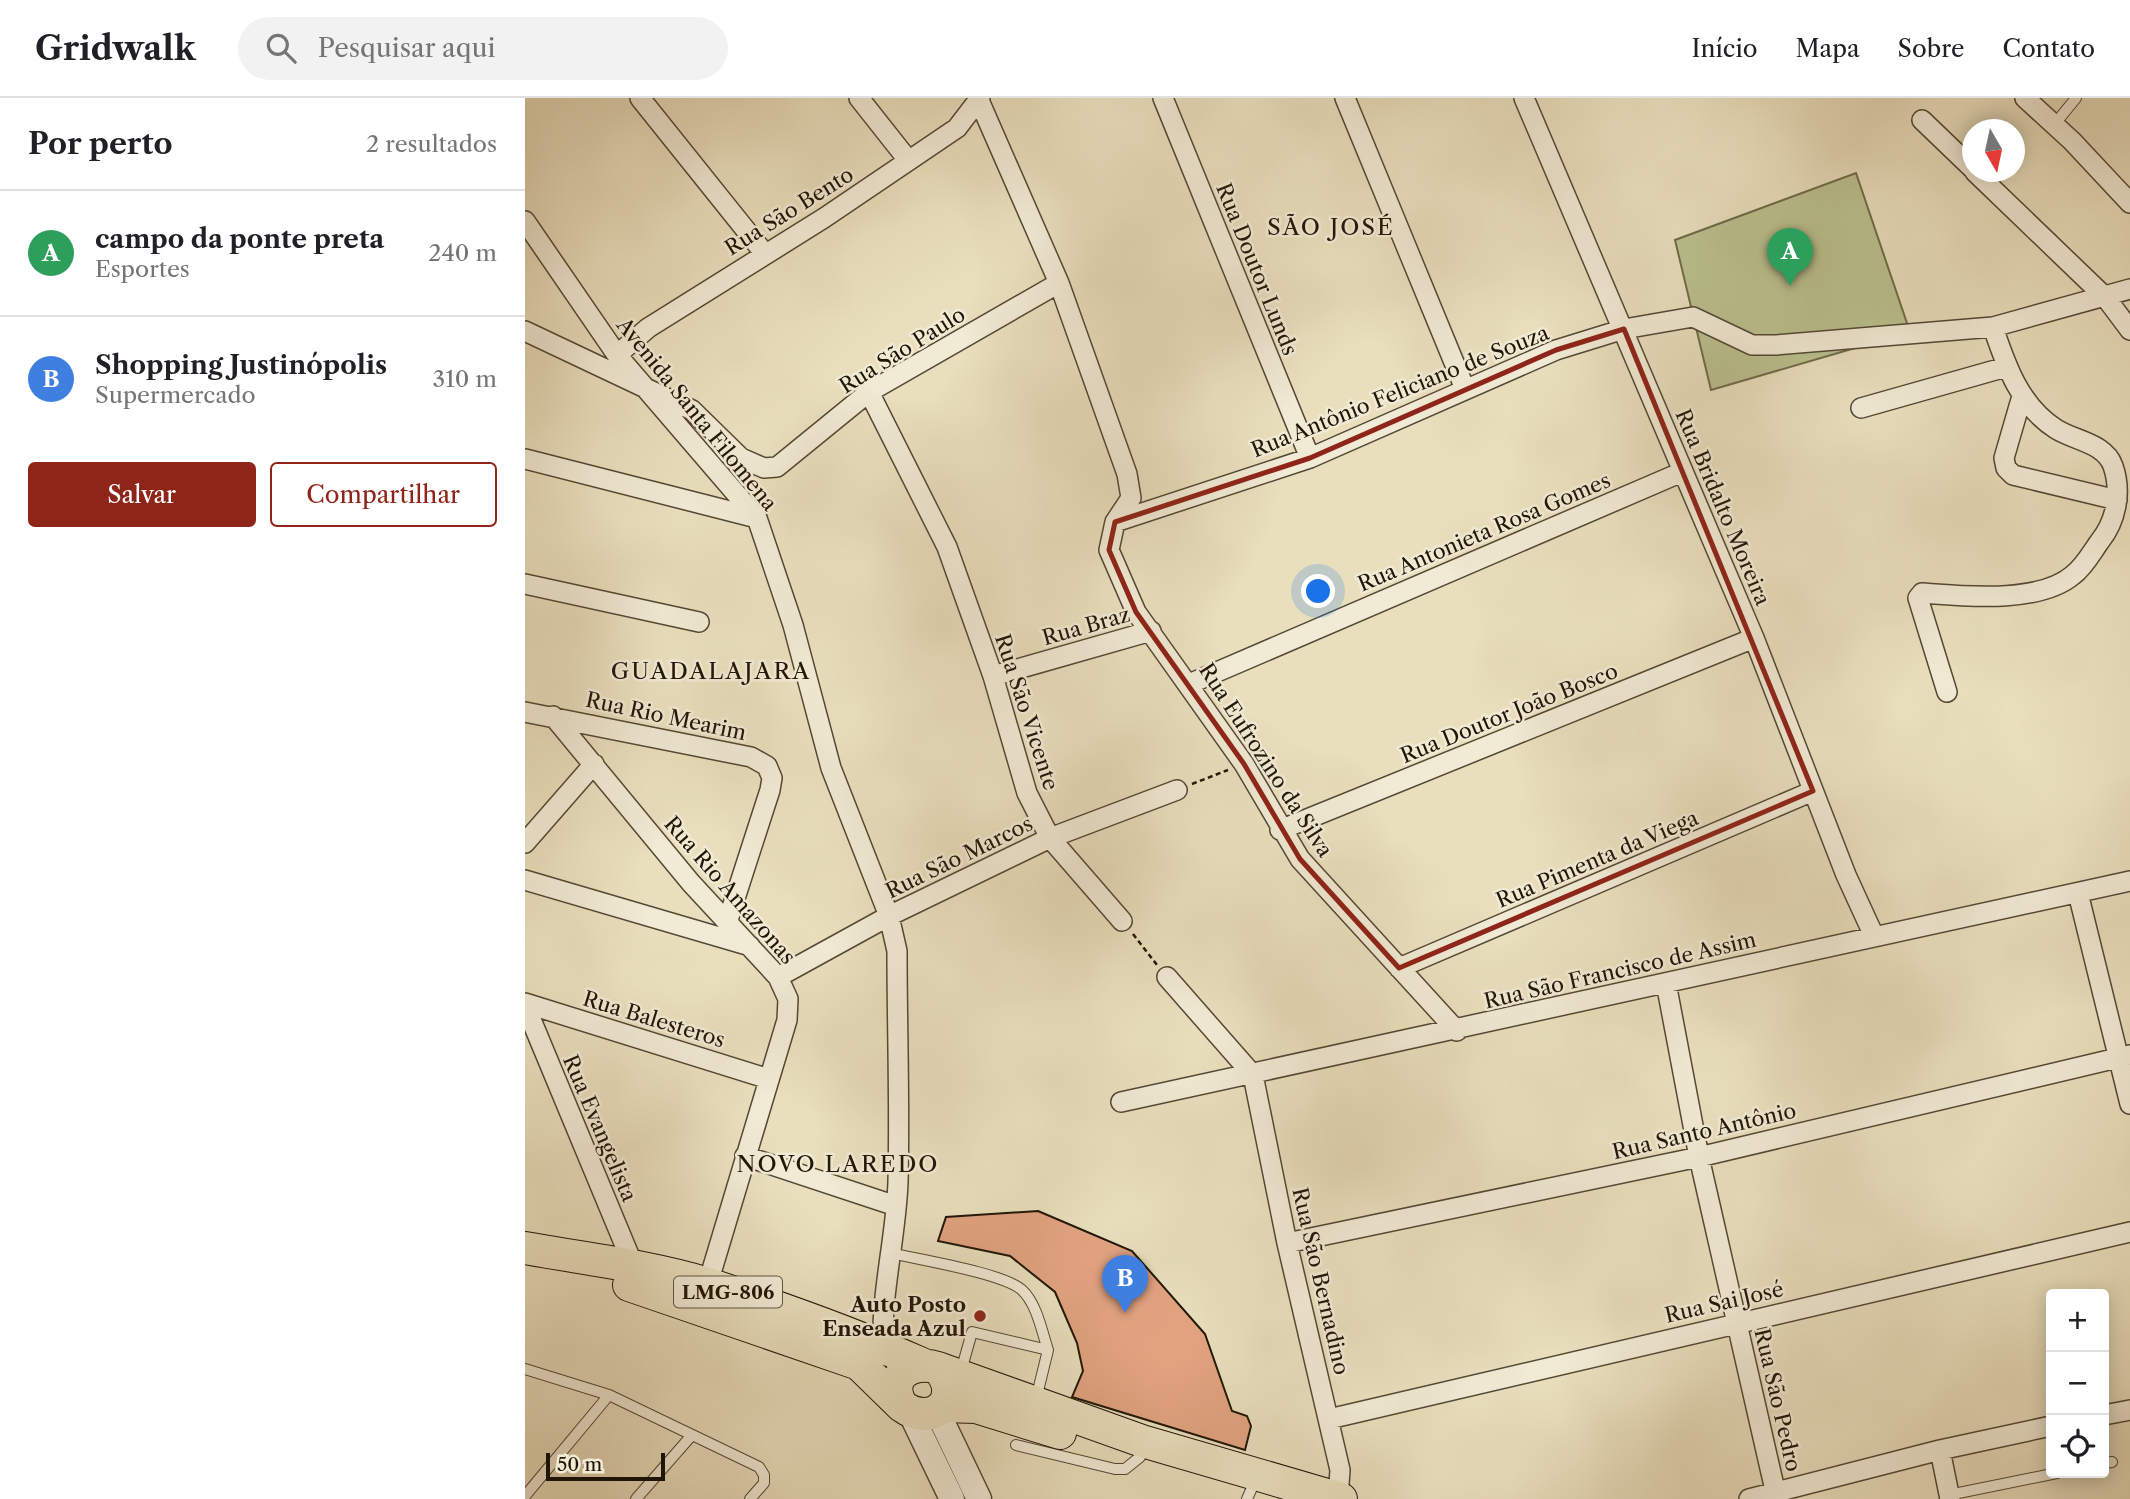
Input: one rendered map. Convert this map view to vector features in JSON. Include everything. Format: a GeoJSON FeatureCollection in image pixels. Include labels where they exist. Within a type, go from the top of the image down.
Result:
{"type":"FeatureCollection","features":[{"type":"Feature","properties":{"kind":"highway","name":"LMG-806"},"geometry":{"type":"LineString","coordinates":[[525,1248],[634,1267],[859,1364],[923,1409],[976,1407],[1140,1457],[1249,1494],[1281,1499]]}},
{"type":"Feature","properties":{"kind":"highway","name":"LMG-806"},"geometry":{"type":"LineString","coordinates":[[525,1265],[705,1296],[869,1343],[940,1369],[1026,1423],[1142,1441],[1339,1499]]}},
{"type":"Feature","properties":{"kind":"highway"},"geometry":{"type":"LineString","coordinates":[[906,1369],[940,1369],[948,1382],[949,1391],[923,1409],[895,1390],[900,1375],[906,1369]]}},
{"type":"Feature","properties":{"kind":"street"},"geometry":{"type":"LineString","coordinates":[[640,98],[765,254]]}},
{"type":"Feature","properties":{"kind":"street"},"geometry":{"type":"LineString","coordinates":[[859,98],[908,160]]}},
{"type":"Feature","properties":{"kind":"street"},"geometry":{"type":"LineString","coordinates":[[979,98],[1059,283],[1127,474],[1132,498],[1115,522]]}},
{"type":"Feature","properties":{"kind":"street","name":"Rua São Bento"},"geometry":{"type":"LineString","coordinates":[[617,355],[648,328],[957,128],[979,98]]}},
{"type":"Feature","properties":{"kind":"street","name":"Rua Doutor Lunds"},"geometry":{"type":"LineString","coordinates":[[1163,98],[1310,458]]}},
{"type":"Feature","properties":{"kind":"street"},"geometry":{"type":"LineString","coordinates":[[1345,98],[1465,389]]}},
{"type":"Feature","properties":{"kind":"street","name":"Rua Bridalto Moreira"},"geometry":{"type":"LineString","coordinates":[[1524,98],[1754,638],[1813,791],[1874,936]]}},
{"type":"Feature","properties":{"kind":"street"},"geometry":{"type":"LineString","coordinates":[[2025,98],[2130,203]]}},
{"type":"Feature","properties":{"kind":"street"},"geometry":{"type":"LineString","coordinates":[[1922,120],[1962,158]]}},
{"type":"Feature","properties":{"kind":"street"},"geometry":{"type":"LineString","coordinates":[[1986,182],[2106,298],[2130,330]]}},
{"type":"Feature","properties":{"kind":"street","name":"Avenida Santa Filomena"},"geometry":{"type":"LineString","coordinates":[[525,221],[617,355],[757,518],[793,625],[831,768],[889,916],[897,951],[896,1206],[881,1306],[869,1343]]}},
{"type":"Feature","properties":{"kind":"street","name":"Rua São Paulo"},"geometry":{"type":"LineString","coordinates":[[649,391],[692,410],[741,458],[764,468],[777,467],[869,392],[1059,283]]}},
{"type":"Feature","properties":{"kind":"street","name":"Rua Antônio Feliciano de Souza"},"geometry":{"type":"LineString","coordinates":[[1115,522],[1310,458],[1556,350],[1624,329],[1693,317],[1752,345],[1776,345],[1993,327],[2106,298],[2130,289]]}},
{"type":"Feature","properties":{"kind":"street"},"geometry":{"type":"LineString","coordinates":[[1947,692],[1918,598],[1922,593],[1985,597],[2031,593],[2073,576],[2112,526],[2117,500],[2113,466],[2103,451],[2056,429],[2022,396],[2006,367],[1993,327]]}},
{"type":"Feature","properties":{"kind":"street"},"geometry":{"type":"LineString","coordinates":[[525,331],[649,391]]}},
{"type":"Feature","properties":{"kind":"street"},"geometry":{"type":"LineString","coordinates":[[1861,408],[2006,367]]}},
{"type":"Feature","properties":{"kind":"street","name":"Rua São Vicente"},"geometry":{"type":"LineString","coordinates":[[869,392],[947,547],[993,676],[1027,793],[1050,838],[1122,921]]}},
{"type":"Feature","properties":{"kind":"street"},"geometry":{"type":"LineString","coordinates":[[2022,396],[2004,458],[2006,468],[2013,475],[2117,500]]}},
{"type":"Feature","properties":{"kind":"street"},"geometry":{"type":"LineString","coordinates":[[525,459],[757,518]]}},
{"type":"Feature","properties":{"kind":"street","name":"Rua Antonieta Rosa Gomes"},"geometry":{"type":"LineString","coordinates":[[1189,684],[1682,472]]}},
{"type":"Feature","properties":{"kind":"street","name":"Rua Eufrozino da Silva"},"geometry":{"type":"LineString","coordinates":[[1115,522],[1109,550],[1136,612],[1244,764],[1280,830],[1300,859],[1457,1031]]}},
{"type":"Feature","properties":{"kind":"street"},"geometry":{"type":"LineString","coordinates":[[525,584],[699,622]]}},
{"type":"Feature","properties":{"kind":"street","name":"Rua Braz"},"geometry":{"type":"LineString","coordinates":[[993,676],[1151,631]]}},
{"type":"Feature","properties":{"kind":"street","name":"Rua Doutor João Bosco"},"geometry":{"type":"LineString","coordinates":[[1280,830],[1754,638]]}},
{"type":"Feature","properties":{"kind":"street"},"geometry":{"type":"LineString","coordinates":[[525,712],[553,716]]}},
{"type":"Feature","properties":{"kind":"street","name":"Rua Rio Amazonas"},"geometry":{"type":"LineString","coordinates":[[553,716],[691,883],[778,977],[788,999],[787,1020],[705,1296]]}},
{"type":"Feature","properties":{"kind":"street","name":"Rua Rio Mearim"},"geometry":{"type":"LineString","coordinates":[[553,716],[751,757],[767,766],[772,778],[770,790],[728,920]]}},
{"type":"Feature","properties":{"kind":"street"},"geometry":{"type":"LineString","coordinates":[[525,843],[594,764]]}},
{"type":"Feature","properties":{"kind":"street","name":"Rua São Marcos"},"geometry":{"type":"LineString","coordinates":[[778,977],[889,916],[1050,838],[1177,790]]}},
{"type":"Feature","properties":{"kind":"street","name":"Rua Pimenta da Viega"},"geometry":{"type":"LineString","coordinates":[[1399,968],[1813,791]]}},
{"type":"Feature","properties":{"kind":"street"},"geometry":{"type":"LineString","coordinates":[[525,880],[750,946]]}},
{"type":"Feature","properties":{"kind":"street","name":"Rua São Francisco de Assim"},"geometry":{"type":"LineString","coordinates":[[1121,1102],[1457,1031],[2130,881]]}},
{"type":"Feature","properties":{"kind":"street"},"geometry":{"type":"LineString","coordinates":[[2078,893],[2123,1056],[2130,1104]]}},
{"type":"Feature","properties":{"kind":"street"},"geometry":{"type":"LineString","coordinates":[[1167,977],[1253,1075]]}},
{"type":"Feature","properties":{"kind":"street","name":"Rua São Pedro"},"geometry":{"type":"LineString","coordinates":[[1666,983],[1699,1157],[1777,1496]]}},
{"type":"Feature","properties":{"kind":"street","name":"Rua Balesteros"},"geometry":{"type":"LineString","coordinates":[[525,1004],[769,1079]]}},
{"type":"Feature","properties":{"kind":"street","name":"Rua Evangelista"},"geometry":{"type":"LineString","coordinates":[[525,1004],[634,1267]]}},
{"type":"Feature","properties":{"kind":"street","name":"Rua Santo Antônio"},"geometry":{"type":"LineString","coordinates":[[1287,1243],[1699,1157],[2123,1056]]}},
{"type":"Feature","properties":{"kind":"street","name":"Rua São Bernadino"},"geometry":{"type":"LineString","coordinates":[[1253,1075],[1287,1243],[1340,1469],[1339,1499]]}},
{"type":"Feature","properties":{"kind":"street"},"geometry":{"type":"LineString","coordinates":[[745,1156],[896,1206]]}},
{"type":"Feature","properties":{"kind":"street","name":"Rua Sai José"},"geometry":{"type":"LineString","coordinates":[[1329,1419],[2130,1232]]}},
{"type":"Feature","properties":{"kind":"street","name":"Avenida Santa Filomena"},"geometry":{"type":"LineString","coordinates":[[869,1343],[881,1306]]}},
{"type":"Feature","properties":{"kind":"street"},"geometry":{"type":"LineString","coordinates":[[923,1409],[952,1499]]}},
{"type":"Feature","properties":{"kind":"street"},"geometry":{"type":"LineString","coordinates":[[923,1409],[979,1499]]}},
{"type":"Feature","properties":{"kind":"street"},"geometry":{"type":"LineString","coordinates":[[2109,1414],[2130,1410]]}},
{"type":"Feature","properties":{"kind":"street"},"geometry":{"type":"LineString","coordinates":[[1749,1499],[1777,1496],[1940,1450],[2046,1427]]}},
{"type":"Feature","properties":{"kind":"street"},"geometry":{"type":"LineString","coordinates":[[1940,1450],[1950,1497]]}},
{"type":"Feature","properties":{"kind":"lane"},"geometry":{"type":"LineString","coordinates":[[2054,125],[2076,98]]}},
{"type":"Feature","properties":{"kind":"lane"},"geometry":{"type":"LineString","coordinates":[[891,1253],[1004,1280],[1022,1290],[1033,1307],[1048,1350],[1026,1423]]}},
{"type":"Feature","properties":{"kind":"lane"},"geometry":{"type":"LineString","coordinates":[[940,1369],[972,1332],[1048,1350]]}},
{"type":"Feature","properties":{"kind":"lane"},"geometry":{"type":"LineString","coordinates":[[525,1369],[609,1395],[759,1467],[764,1475],[764,1483],[750,1499]]}},
{"type":"Feature","properties":{"kind":"lane"},"geometry":{"type":"LineString","coordinates":[[525,1496],[609,1395]]}},
{"type":"Feature","properties":{"kind":"lane"},"geometry":{"type":"LineString","coordinates":[[636,1499],[692,1435]]}},
{"type":"Feature","properties":{"kind":"lane"},"geometry":{"type":"LineString","coordinates":[[1950,1497],[2046,1475]]}},
{"type":"Feature","properties":{"kind":"path"},"geometry":{"type":"LineString","coordinates":[[1177,790],[1244,764]]}},
{"type":"Feature","properties":{"kind":"path"},"geometry":{"type":"LineString","coordinates":[[1122,921],[1167,977]]}},
{"type":"Feature","properties":{"kind":"highlighted area"},"geometry":{"type":"Polygon","coordinates":[[[1624,329],[1813,791],[1399,968],[1300,859],[1244,764],[1136,612],[1109,550],[1115,522],[1310,458],[1556,350],[1624,329]]]}},
{"type":"Feature","properties":{"kind":"green space"},"geometry":{"type":"Polygon","coordinates":[[[1856,173],[1910,332],[1711,390],[1675,240],[1856,173]]]}},
{"type":"Feature","properties":{"kind":"building"},"geometry":{"type":"Polygon","coordinates":[[[1038,1211],[1132,1251],[1205,1334],[1232,1411],[1247,1416],[1251,1426],[1245,1450],[1072,1397],[1083,1371],[1077,1343],[1055,1292],[1010,1256],[938,1241],[946,1217],[1038,1211]]]}},
{"type":"Feature","properties":{"kind":"place","name":"campo da ponte preta"},"geometry":{"type":"Point","coordinates":[1790,286]}},
{"type":"Feature","properties":{"kind":"place","name":"Shopping Justinópolis"},"geometry":{"type":"Point","coordinates":[1125,1313]}},
{"type":"Feature","properties":{"kind":"place","name":"Auto Posto Enseada Azul"},"geometry":{"type":"Point","coordinates":[980,1316]}},
{"type":"Feature","properties":{"kind":"district","name":"SÃO JOSÉ"},"geometry":{"type":"Point","coordinates":[1331,227]}},
{"type":"Feature","properties":{"kind":"district","name":"GUADALAJARA"},"geometry":{"type":"Point","coordinates":[711,671]}},
{"type":"Feature","properties":{"kind":"district","name":"NOVO LAREDO"},"geometry":{"type":"Point","coordinates":[838,1164]}}]}
